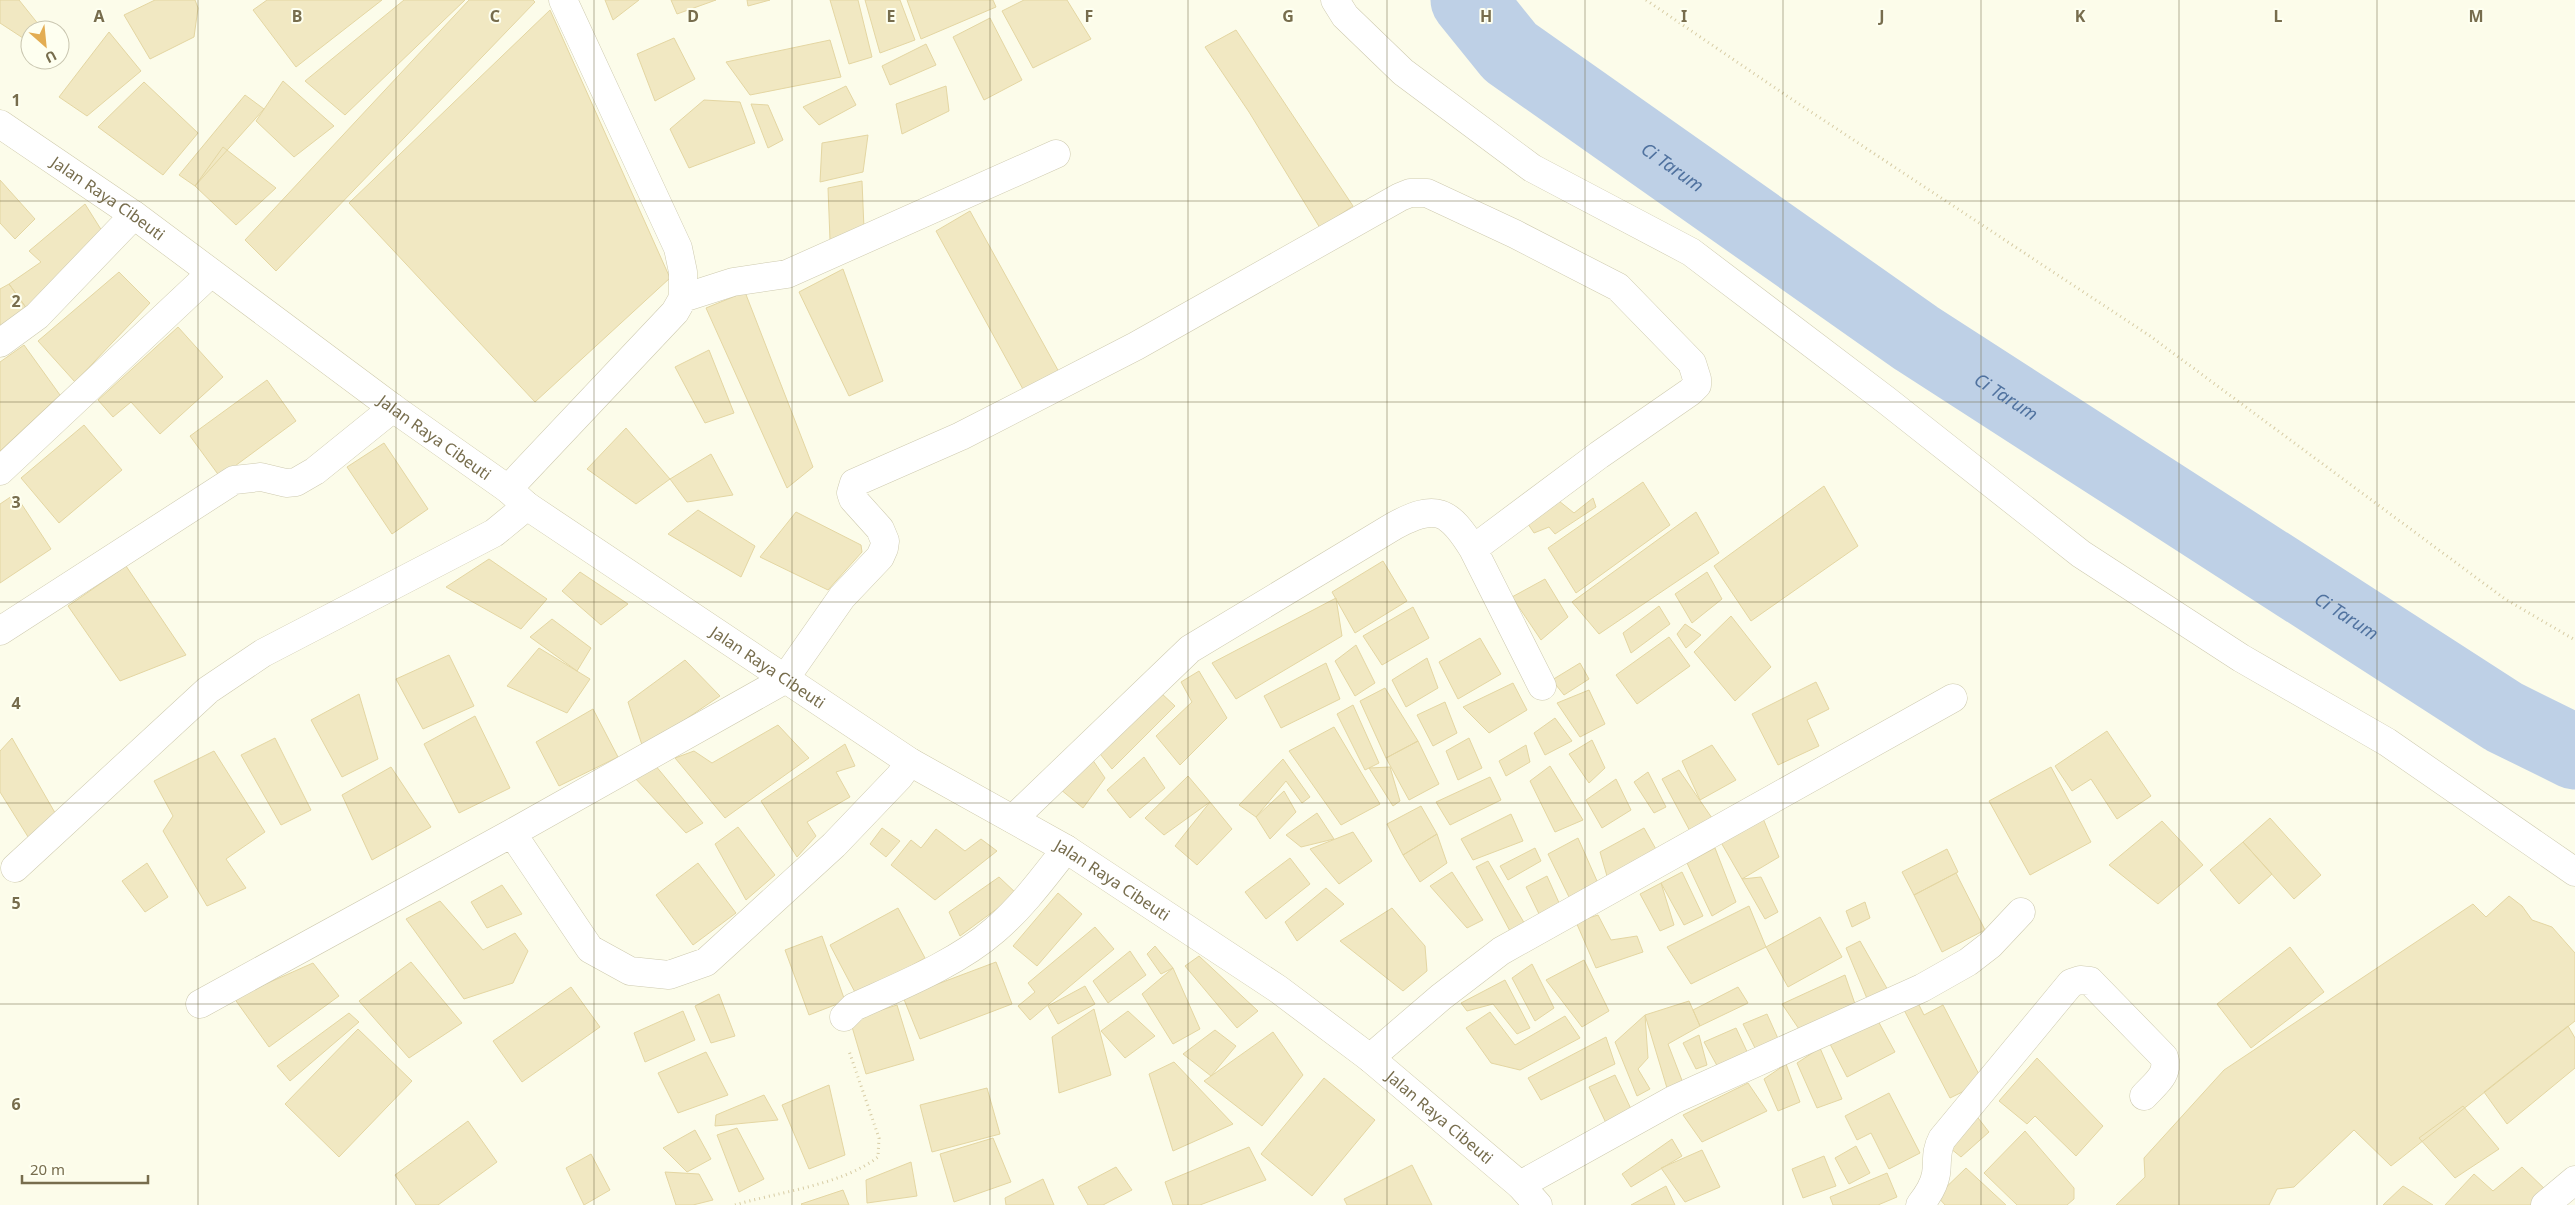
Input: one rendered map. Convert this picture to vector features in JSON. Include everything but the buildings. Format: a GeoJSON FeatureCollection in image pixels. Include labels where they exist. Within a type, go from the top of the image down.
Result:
{"type":"FeatureCollection","features":[{"type":"Feature","properties":{"kind":"street"},"geometry":{"type":"LineString","coordinates":[[15,868],[208,690],[264,653],[494,533],[518,498],[675,312],[683,298],[683,272],[678,248],[563,0]]}},
{"type":"Feature","properties":{"kind":"street"},"geometry":{"type":"LineString","coordinates":[[1335,0],[1345,16],[1402,72],[1532,168],[1691,252],[1886,400],[2081,554],[2241,658],[2387,742],[2575,872]]}},
{"type":"Feature","properties":{"kind":"street","name":"Jalan Raya Cibeuti"},"geometry":{"type":"LineString","coordinates":[[0,124],[134,215],[518,498],[784,680],[910,762],[1066,849],[1278,990],[1370,1058],[1520,1185],[1538,1205]]}},
{"type":"Feature","properties":{"kind":"street"},"geometry":{"type":"LineString","coordinates":[[683,298],[733,282],[787,274],[1056,154]]}},
{"type":"Feature","properties":{"kind":"street"},"geometry":{"type":"LineString","coordinates":[[200,1004],[512,833],[784,680],[842,597],[880,557],[884,548],[885,542],[880,529],[851,493],[854,483],[961,436],[1136,346],[1392,201],[1410,193],[1427,193],[1515,234],[1618,287],[1677,346],[1696,372],[1697,385],[1690,392],[1599,455],[1473,549]]}},
{"type":"Feature","properties":{"kind":"street"},"geometry":{"type":"LineString","coordinates":[[0,343],[37,316],[134,215]]}},
{"type":"Feature","properties":{"kind":"street"},"geometry":{"type":"LineString","coordinates":[[0,470],[211,272]]}},
{"type":"Feature","properties":{"kind":"street"},"geometry":{"type":"LineString","coordinates":[[0,631],[234,480],[261,477],[286,483],[296,482],[315,471],[394,408]]}},
{"type":"Feature","properties":{"kind":"street"},"geometry":{"type":"LineString","coordinates":[[1013,819],[1190,649],[1394,526],[1426,511],[1439,512],[1450,518],[1461,529],[1542,686]]}},
{"type":"Feature","properties":{"kind":"street"},"geometry":{"type":"LineString","coordinates":[[1370,1058],[1441,997],[1501,952],[1953,698]]}},
{"type":"Feature","properties":{"kind":"street"},"geometry":{"type":"LineString","coordinates":[[512,833],[590,949],[630,971],[669,975],[706,962],[834,845],[910,762]]}},
{"type":"Feature","properties":{"kind":"street"},"geometry":{"type":"LineString","coordinates":[[844,1017],[854,1007],[931,973],[994,931],[1017,909],[1066,849]]}},
{"type":"Feature","properties":{"kind":"street"},"geometry":{"type":"LineString","coordinates":[[1520,1185],[1672,1100],[1922,988],[1968,962],[1990,946],[2021,912]]}},
{"type":"Feature","properties":{"kind":"street"},"geometry":{"type":"LineString","coordinates":[[1920,1205],[1933,1184],[1937,1148],[1942,1139],[2071,983],[2080,980],[2090,981],[2164,1057],[2167,1068],[2165,1072],[2144,1096]]}},
{"type":"Feature","properties":{"kind":"street"},"geometry":{"type":"LineString","coordinates":[[2545,1205],[2575,1180]]}},
{"type":"Feature","properties":{"kind":"path"},"geometry":{"type":"LineString","coordinates":[[1646,0],[1786,96],[2150,336],[2505,599],[2575,640]]}},
{"type":"Feature","properties":{"kind":"path"},"geometry":{"type":"LineString","coordinates":[[734,1205],[802,1189],[867,1166],[878,1157],[879,1138],[845,1041],[842,1022],[844,1017]]}},
{"type":"Feature","properties":{"kind":"waterway","name":"Ci Tarum"},"geometry":{"type":"LineString","coordinates":[[1468,0],[1510,52],[1916,338],[2504,717],[2575,752]]}}]}
